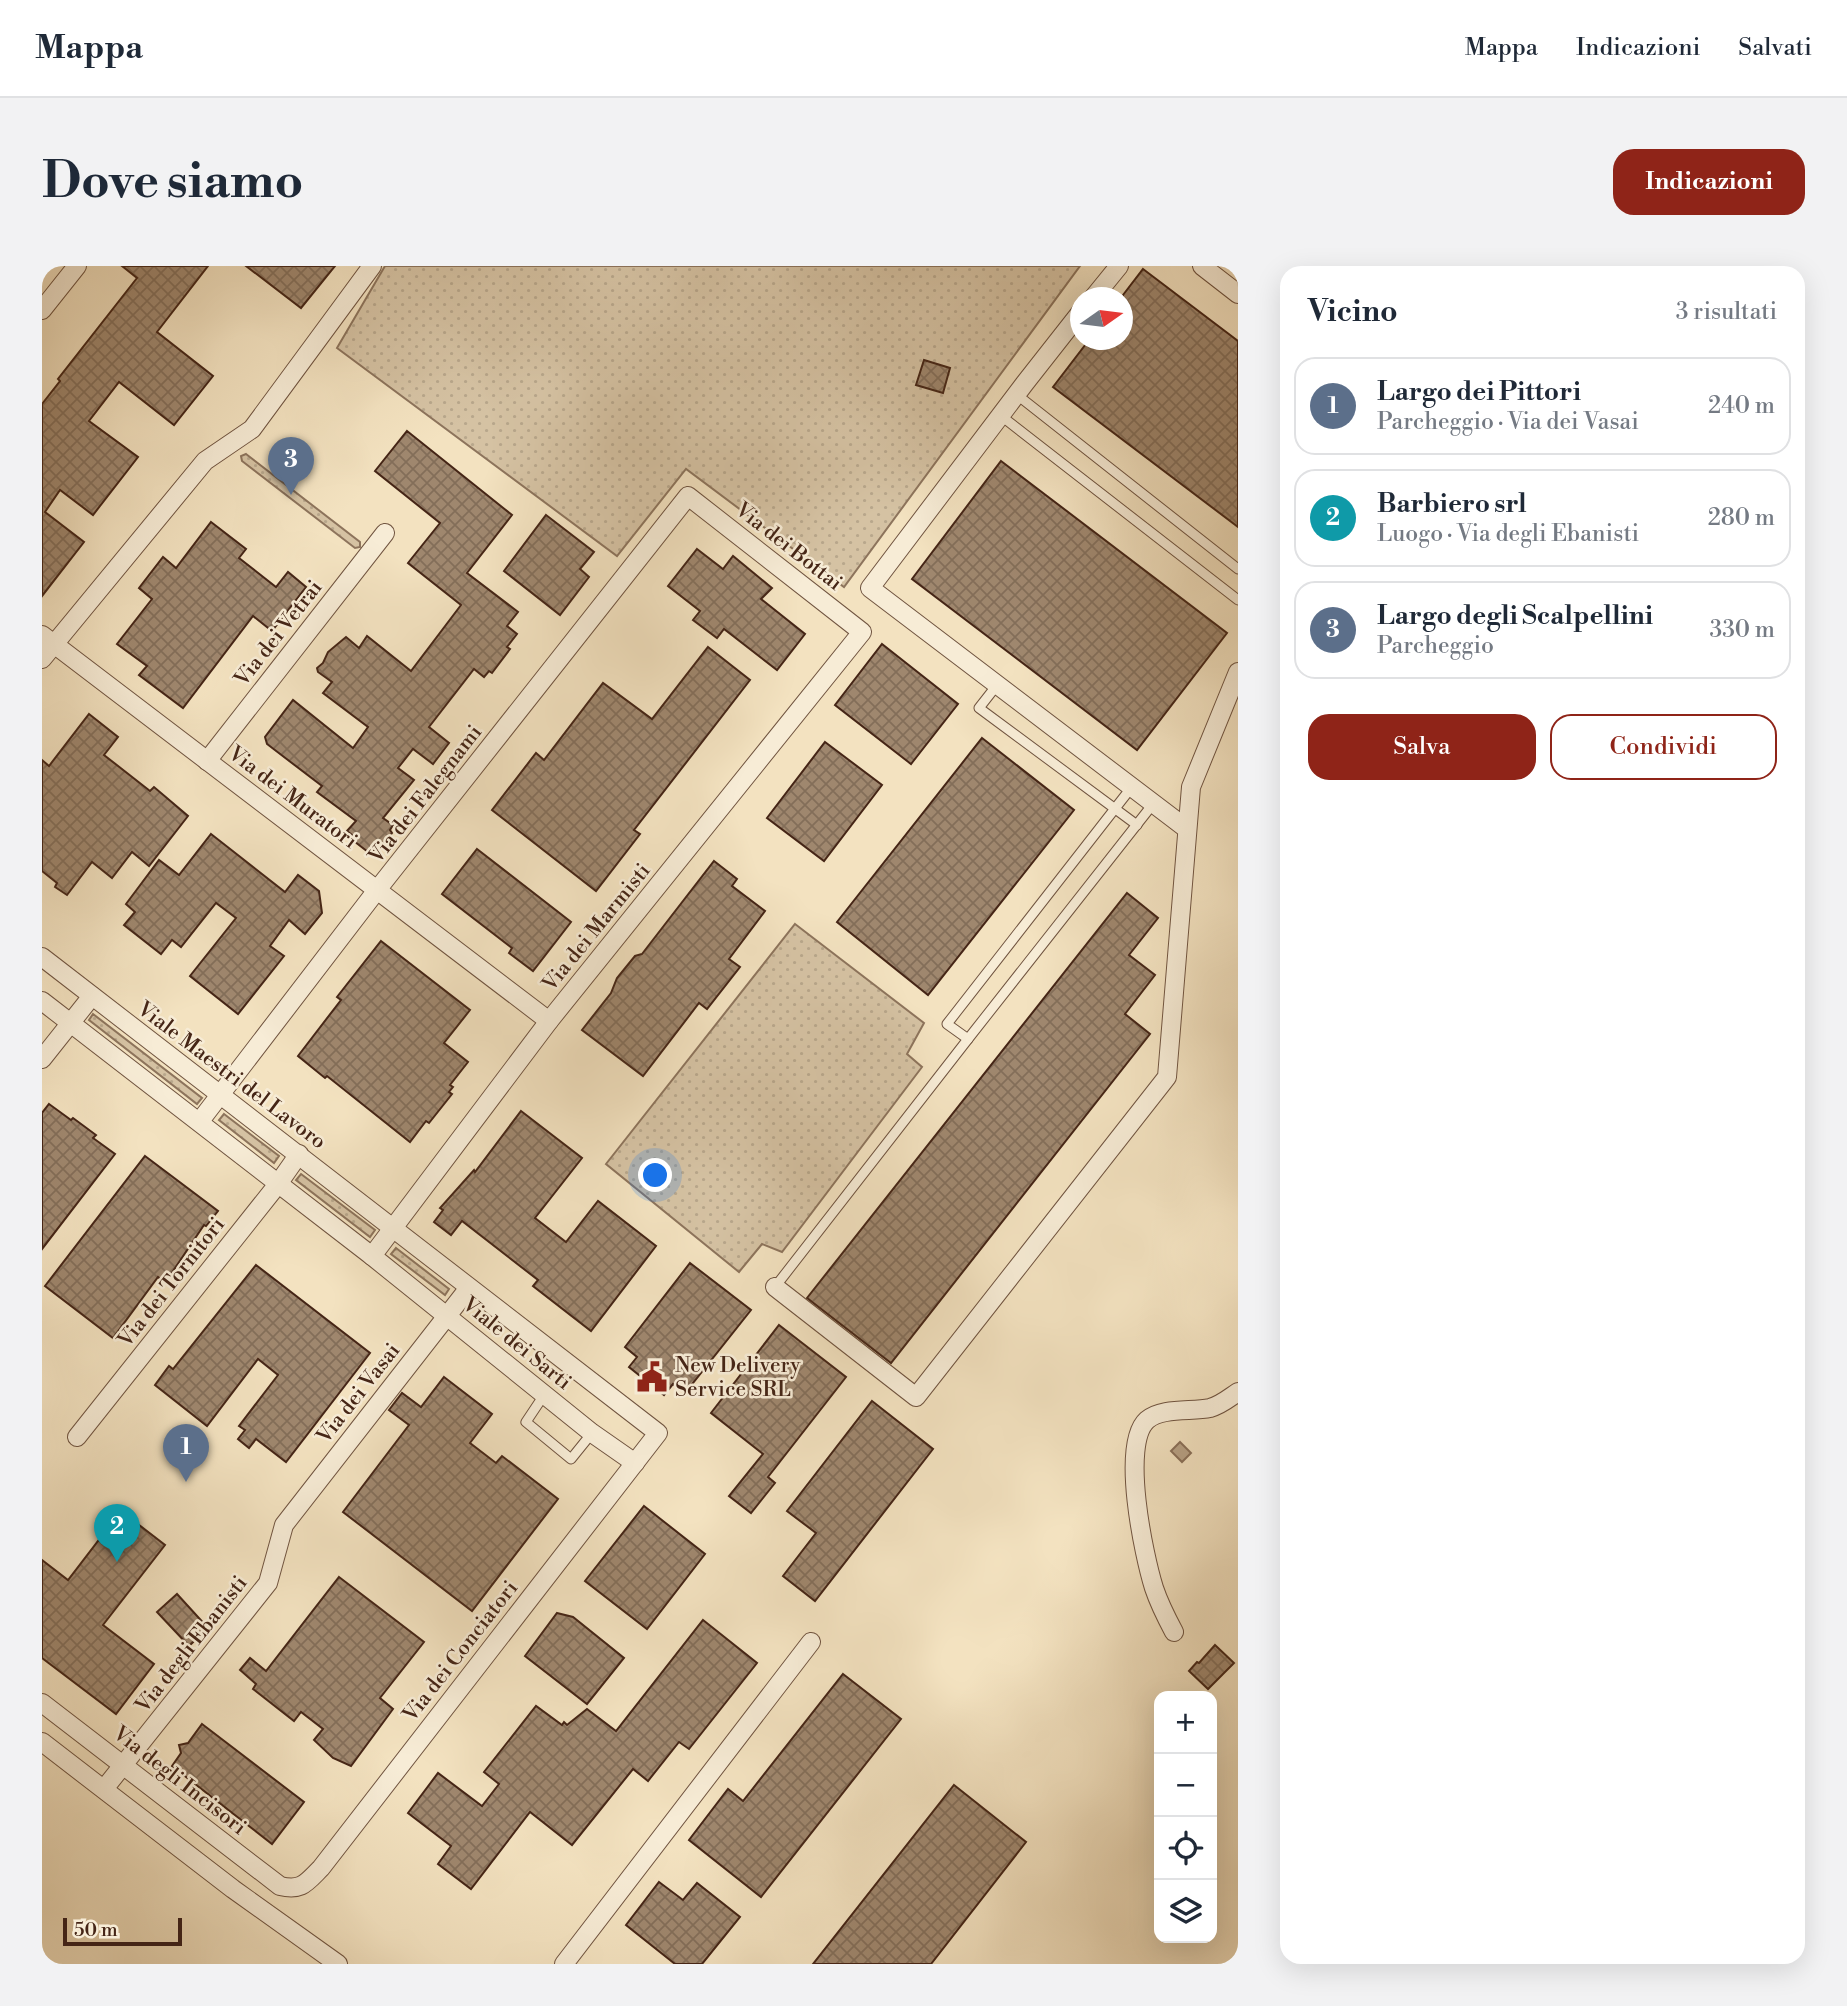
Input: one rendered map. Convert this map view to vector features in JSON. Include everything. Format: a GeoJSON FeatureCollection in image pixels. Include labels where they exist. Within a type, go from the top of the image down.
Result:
{"type":"FeatureCollection","features":[{"type":"Feature","properties":{"kind":"street"},"geometry":{"type":"LineString","coordinates":[[42,310],[77,266]]}},
{"type":"Feature","properties":{"kind":"street"},"geometry":{"type":"LineString","coordinates":[[42,659],[48,639],[205,461],[252,429],[372,266]]}},
{"type":"Feature","properties":{"kind":"street"},"geometry":{"type":"LineString","coordinates":[[1102,287],[1119,266]]}},
{"type":"Feature","properties":{"kind":"street"},"geometry":{"type":"LineString","coordinates":[[1202,266],[1238,294]]}},
{"type":"Feature","properties":{"kind":"street"},"geometry":{"type":"LineString","coordinates":[[1070,326],[870,588],[1187,829]]}},
{"type":"Feature","properties":{"kind":"street","name":"Via dei Bottai"},"geometry":{"type":"LineString","coordinates":[[688,496],[862,632]]}},
{"type":"Feature","properties":{"kind":"street","name":"Via dei Falegnami"},"geometry":{"type":"LineString","coordinates":[[200,1121],[377,890],[688,496]]}},
{"type":"Feature","properties":{"kind":"street","name":"Via dei Vetrai"},"geometry":{"type":"LineString","coordinates":[[207,761],[385,533]]}},
{"type":"Feature","properties":{"kind":"street","name":"Via dei Marmisti"},"geometry":{"type":"LineString","coordinates":[[372,1256],[549,1021],[862,632]]}},
{"type":"Feature","properties":{"kind":"street","name":"Via dei Muratori"},"geometry":{"type":"LineString","coordinates":[[48,639],[549,1021]]}},
{"type":"Feature","properties":{"kind":"street"},"geometry":{"type":"LineString","coordinates":[[775,1287],[916,1397],[1167,1076],[1191,787],[1238,672]]}},
{"type":"Feature","properties":{"kind":"street","name":"Viale Maestri del Lavoro"},"geometry":{"type":"LineString","coordinates":[[42,957],[394,1229]]}},
{"type":"Feature","properties":{"kind":"street"},"geometry":{"type":"LineString","coordinates":[[42,1059],[92,996]]}},
{"type":"Feature","properties":{"kind":"street"},"geometry":{"type":"LineString","coordinates":[[42,1001],[372,1256]]}},
{"type":"Feature","properties":{"kind":"street","name":"Via dei Tornitori"},"geometry":{"type":"LineString","coordinates":[[77,1437],[299,1154]]}},
{"type":"Feature","properties":{"kind":"street","name":"Viale dei Sarti"},"geometry":{"type":"LineString","coordinates":[[394,1229],[657,1433]]}},
{"type":"Feature","properties":{"kind":"street","name":"Viale dei Sarti"},"geometry":{"type":"LineString","coordinates":[[372,1256],[592,1433],[635,1463]]}},
{"type":"Feature","properties":{"kind":"street","name":"Via dei Vasai"},"geometry":{"type":"LineString","coordinates":[[268,1583],[285,1525],[468,1289]]}},
{"type":"Feature","properties":{"kind":"street"},"geometry":{"type":"LineString","coordinates":[[1174,1632],[1155,1591],[1141,1537],[1136,1487],[1138,1435],[1149,1419],[1158,1415],[1209,1408],[1221,1404],[1238,1392]]}},
{"type":"Feature","properties":{"kind":"street","name":"Via dei Conciatori"},"geometry":{"type":"LineString","coordinates":[[292,1889],[305,1884],[321,1868],[657,1433]]}},
{"type":"Feature","properties":{"kind":"street","name":"Via degli Ebanisti"},"geometry":{"type":"LineString","coordinates":[[104,1789],[268,1583]]}},
{"type":"Feature","properties":{"kind":"street"},"geometry":{"type":"LineString","coordinates":[[564,1964],[811,1642]]}},
{"type":"Feature","properties":{"kind":"street","name":"Via degli Incisori"},"geometry":{"type":"LineString","coordinates":[[42,1703],[280,1886],[292,1889]]}},
{"type":"Feature","properties":{"kind":"street"},"geometry":{"type":"LineString","coordinates":[[42,1742],[233,1889],[338,1964]]}},
{"type":"Feature","properties":{"kind":"lane"},"geometry":{"type":"LineString","coordinates":[[1016,394],[1238,569]]}},
{"type":"Feature","properties":{"kind":"lane"},"geometry":{"type":"LineString","coordinates":[[1000,415],[1238,600]]}},
{"type":"Feature","properties":{"kind":"lane"},"geometry":{"type":"LineString","coordinates":[[997,685],[979,708],[1137,825]]}},
{"type":"Feature","properties":{"kind":"lane"},"geometry":{"type":"LineString","coordinates":[[968,1039],[947,1024],[1131,788]]}},
{"type":"Feature","properties":{"kind":"lane"},"geometry":{"type":"LineString","coordinates":[[775,1287],[1153,804]]}},
{"type":"Feature","properties":{"kind":"lane"},"geometry":{"type":"LineString","coordinates":[[544,1395],[526,1422],[571,1459],[592,1433]]}},
{"type":"Feature","properties":{"kind":"shaded area"},"geometry":{"type":"Polygon","coordinates":[[[385,266],[1080,266],[844,587],[686,469],[617,556],[337,348],[385,266]]]}},
{"type":"Feature","properties":{"kind":"shaded area"},"geometry":{"type":"Polygon","coordinates":[[[246,454],[360,542],[360,547],[355,548],[242,461],[241,456],[246,454]]]}},
{"type":"Feature","properties":{"kind":"shaded area"},"geometry":{"type":"Polygon","coordinates":[[[795,924],[924,1023],[907,1054],[922,1067],[782,1252],[762,1244],[739,1272],[606,1164],[795,924]]]}},
{"type":"Feature","properties":{"kind":"shaded area"},"geometry":{"type":"Polygon","coordinates":[[[93,1014],[202,1098],[197,1104],[89,1020],[93,1014]]]}},
{"type":"Feature","properties":{"kind":"shaded area"},"geometry":{"type":"Polygon","coordinates":[[[224,1114],[279,1156],[274,1163],[219,1120],[224,1114]]]}},
{"type":"Feature","properties":{"kind":"shaded area"},"geometry":{"type":"Polygon","coordinates":[[[301,1174],[375,1230],[370,1237],[296,1180],[301,1174]]]}},
{"type":"Feature","properties":{"kind":"shaded area"},"geometry":{"type":"Polygon","coordinates":[[[396,1248],[449,1289],[445,1295],[391,1254],[396,1248]]]}},
{"type":"Feature","properties":{"kind":"shaded area"},"geometry":{"type":"Polygon","coordinates":[[[1180,1442],[1191,1453],[1182,1462],[1171,1451],[1180,1442]]]}},
{"type":"Feature","properties":{"kind":"building"},"geometry":{"type":"Polygon","coordinates":[[[122,266],[208,266],[157,332],[213,376],[174,425],[119,382],[89,421],[138,457],[93,515],[60,490],[45,512],[84,542],[42,596],[42,404],[60,381],[58,379],[137,278],[122,266]]]}},
{"type":"Feature","properties":{"kind":"building"},"geometry":{"type":"Polygon","coordinates":[[[246,266],[335,266],[301,308],[246,266]]]}},
{"type":"Feature","properties":{"kind":"building"},"geometry":{"type":"Polygon","coordinates":[[[1143,269],[1238,341],[1238,527],[1053,387],[1081,350],[1133,350],[1133,287],[1129,287],[1143,269]]]}},
{"type":"Feature","properties":{"kind":"building"},"geometry":{"type":"Polygon","coordinates":[[[924,360],[950,368],[943,393],[916,385],[924,360]]]}},
{"type":"Feature","properties":{"kind":"building"},"geometry":{"type":"Polygon","coordinates":[[[407,431],[512,515],[467,573],[518,612],[507,626],[517,634],[507,647],[510,649],[492,673],[489,671],[484,677],[474,669],[429,727],[449,743],[433,764],[413,749],[398,768],[414,780],[383,818],[393,825],[390,830],[392,833],[379,850],[368,852],[350,838],[352,835],[347,831],[356,821],[317,792],[322,786],[267,744],[265,737],[293,700],[353,748],[368,727],[323,693],[332,682],[318,672],[317,668],[323,663],[328,652],[346,637],[359,648],[367,636],[411,671],[461,605],[408,563],[440,523],[375,471],[407,431]]]}},
{"type":"Feature","properties":{"kind":"building"},"geometry":{"type":"Polygon","coordinates":[[[1001,461],[1227,633],[1137,750],[912,579],[1001,461]]]}},
{"type":"Feature","properties":{"kind":"building"},"geometry":{"type":"Polygon","coordinates":[[[546,515],[594,552],[580,569],[589,577],[560,615],[504,571],[546,515]]]}},
{"type":"Feature","properties":{"kind":"building"},"geometry":{"type":"Polygon","coordinates":[[[211,522],[246,549],[239,558],[276,587],[288,572],[306,587],[272,631],[253,616],[183,708],[139,675],[147,666],[117,644],[152,599],[139,588],[163,557],[176,568],[211,522]]]}},
{"type":"Feature","properties":{"kind":"building"},"geometry":{"type":"Polygon","coordinates":[[[697,549],[723,569],[733,556],[772,588],[761,599],[805,634],[777,670],[724,629],[717,638],[693,620],[700,611],[668,586],[697,549]]]}},
{"type":"Feature","properties":{"kind":"building"},"geometry":{"type":"Polygon","coordinates":[[[882,644],[958,704],[911,764],[835,705],[882,644]]]}},
{"type":"Feature","properties":{"kind":"building"},"geometry":{"type":"Polygon","coordinates":[[[708,647],[750,680],[634,830],[640,834],[596,891],[492,810],[536,753],[544,760],[603,683],[652,719],[708,647]]]}},
{"type":"Feature","properties":{"kind":"building"},"geometry":{"type":"Polygon","coordinates":[[[89,714],[118,737],[104,755],[150,791],[154,787],[188,816],[149,866],[132,852],[112,878],[92,862],[67,895],[55,887],[57,883],[42,871],[42,760],[49,766],[89,714]]]}},
{"type":"Feature","properties":{"kind":"building"},"geometry":{"type":"Polygon","coordinates":[[[982,738],[1074,810],[928,995],[837,922],[982,738]]]}},
{"type":"Feature","properties":{"kind":"building"},"geometry":{"type":"Polygon","coordinates":[[[825,742],[882,785],[824,861],[767,818],[825,742]]]}},
{"type":"Feature","properties":{"kind":"building"},"geometry":{"type":"Polygon","coordinates":[[[211,834],[285,892],[298,875],[319,891],[322,913],[305,934],[289,920],[270,946],[284,956],[238,1014],[190,976],[236,918],[216,903],[181,947],[172,940],[161,954],[124,925],[135,912],[126,904],[159,860],[179,875],[211,834]]]}},
{"type":"Feature","properties":{"kind":"building"},"geometry":{"type":"Polygon","coordinates":[[[477,849],[571,922],[533,971],[509,953],[512,948],[442,894],[477,849]]]}},
{"type":"Feature","properties":{"kind":"building"},"geometry":{"type":"Polygon","coordinates":[[[714,861],[737,879],[732,886],[765,911],[729,959],[740,967],[707,1009],[699,1003],[643,1076],[582,1030],[611,993],[617,978],[635,956],[642,954],[714,861]]]}},
{"type":"Feature","properties":{"kind":"building"},"geometry":{"type":"Polygon","coordinates":[[[1127,893],[1158,918],[1129,955],[1155,975],[1125,1014],[1150,1034],[891,1363],[807,1298],[1127,893]]]}},
{"type":"Feature","properties":{"kind":"building"},"geometry":{"type":"Polygon","coordinates":[[[381,941],[470,1010],[444,1043],[468,1062],[450,1085],[453,1087],[449,1092],[452,1094],[410,1142],[298,1056],[341,1000],[337,997],[381,941]]]}},
{"type":"Feature","properties":{"kind":"building"},"geometry":{"type":"Polygon","coordinates":[[[49,1104],[96,1135],[93,1138],[115,1154],[42,1249],[42,1113],[49,1104]]]}},
{"type":"Feature","properties":{"kind":"building"},"geometry":{"type":"Polygon","coordinates":[[[521,1111],[582,1158],[535,1218],[566,1242],[598,1201],[656,1246],[591,1331],[533,1286],[538,1280],[462,1221],[451,1235],[434,1222],[443,1210],[440,1208],[474,1170],[475,1172],[521,1111]]]}},
{"type":"Feature","properties":{"kind":"building"},"geometry":{"type":"Polygon","coordinates":[[[145,1156],[218,1211],[206,1226],[204,1225],[165,1283],[158,1277],[113,1338],[45,1286],[145,1156]]]}},
{"type":"Feature","properties":{"kind":"building"},"geometry":{"type":"Polygon","coordinates":[[[690,1263],[751,1310],[685,1393],[673,1384],[664,1395],[629,1367],[637,1357],[625,1347],[690,1263]]]}},
{"type":"Feature","properties":{"kind":"building"},"geometry":{"type":"Polygon","coordinates":[[[256,1265],[370,1353],[286,1462],[256,1439],[249,1448],[238,1439],[245,1430],[239,1426],[278,1375],[258,1359],[207,1426],[155,1385],[169,1366],[173,1369],[256,1265]]]}},
{"type":"Feature","properties":{"kind":"building"},"geometry":{"type":"Polygon","coordinates":[[[779,1325],[846,1377],[768,1477],[775,1483],[751,1513],[729,1496],[763,1454],[711,1413],[779,1325]]]}},
{"type":"Feature","properties":{"kind":"building"},"geometry":{"type":"Polygon","coordinates":[[[444,1377],[492,1414],[470,1443],[496,1463],[502,1456],[558,1499],[472,1611],[343,1512],[409,1425],[389,1410],[402,1393],[421,1407],[444,1377]]]}},
{"type":"Feature","properties":{"kind":"building"},"geometry":{"type":"Polygon","coordinates":[[[872,1401],[933,1449],[815,1601],[783,1576],[816,1533],[787,1511],[872,1401]]]}},
{"type":"Feature","properties":{"kind":"building"},"geometry":{"type":"Polygon","coordinates":[[[644,1506],[705,1554],[647,1629],[585,1581],[644,1506]]]}},
{"type":"Feature","properties":{"kind":"building"},"geometry":{"type":"Polygon","coordinates":[[[121,1511],[165,1545],[103,1625],[154,1664],[116,1714],[42,1658],[42,1560],[68,1580],[121,1511]]]}},
{"type":"Feature","properties":{"kind":"building"},"geometry":{"type":"Polygon","coordinates":[[[339,1577],[424,1642],[380,1698],[393,1709],[351,1766],[333,1758],[314,1740],[323,1729],[301,1712],[294,1721],[253,1689],[256,1684],[240,1670],[250,1658],[266,1671],[339,1577]]]}},
{"type":"Feature","properties":{"kind":"building"},"geometry":{"type":"Polygon","coordinates":[[[177,1594],[208,1628],[189,1646],[157,1612],[177,1594]]]}},
{"type":"Feature","properties":{"kind":"building"},"geometry":{"type":"Polygon","coordinates":[[[557,1613],[573,1617],[624,1658],[587,1704],[525,1656],[557,1613]]]}},
{"type":"Feature","properties":{"kind":"building"},"geometry":{"type":"Polygon","coordinates":[[[703,1620],[757,1663],[689,1749],[679,1742],[648,1781],[633,1769],[572,1845],[530,1812],[471,1889],[438,1864],[451,1846],[408,1813],[438,1773],[482,1806],[499,1784],[484,1772],[536,1706],[562,1725],[564,1722],[567,1725],[587,1709],[616,1731],[703,1620]]]}},
{"type":"Feature","properties":{"kind":"building"},"geometry":{"type":"Polygon","coordinates":[[[1215,1645],[1234,1663],[1208,1689],[1189,1671],[1215,1645]]]}},
{"type":"Feature","properties":{"kind":"building"},"geometry":{"type":"Polygon","coordinates":[[[843,1674],[901,1719],[761,1897],[689,1840],[728,1789],[743,1801],[843,1674]]]}},
{"type":"Feature","properties":{"kind":"building"},"geometry":{"type":"Polygon","coordinates":[[[202,1724],[304,1802],[272,1844],[172,1766],[181,1753],[179,1745],[188,1743],[202,1724]]]}},
{"type":"Feature","properties":{"kind":"building"},"geometry":{"type":"Polygon","coordinates":[[[954,1785],[1026,1842],[931,1964],[813,1964],[954,1785]]]}},
{"type":"Feature","properties":{"kind":"building"},"geometry":{"type":"Polygon","coordinates":[[[659,1882],[683,1900],[697,1883],[740,1917],[702,1964],[675,1964],[626,1925],[659,1882]]]}},
{"type":"Feature","properties":{"kind":"place","name":"Largo degli Scalpellini"},"geometry":{"type":"Point","coordinates":[291,495]}},
{"type":"Feature","properties":{"kind":"place","name":"New Delivery Service SRL"},"geometry":{"type":"Point","coordinates":[652,1377]}},
{"type":"Feature","properties":{"kind":"place","name":"Largo dei Pittori"},"geometry":{"type":"Point","coordinates":[186,1482]}},
{"type":"Feature","properties":{"kind":"place","name":"Barbiero srl"},"geometry":{"type":"Point","coordinates":[117,1562]}}]}
